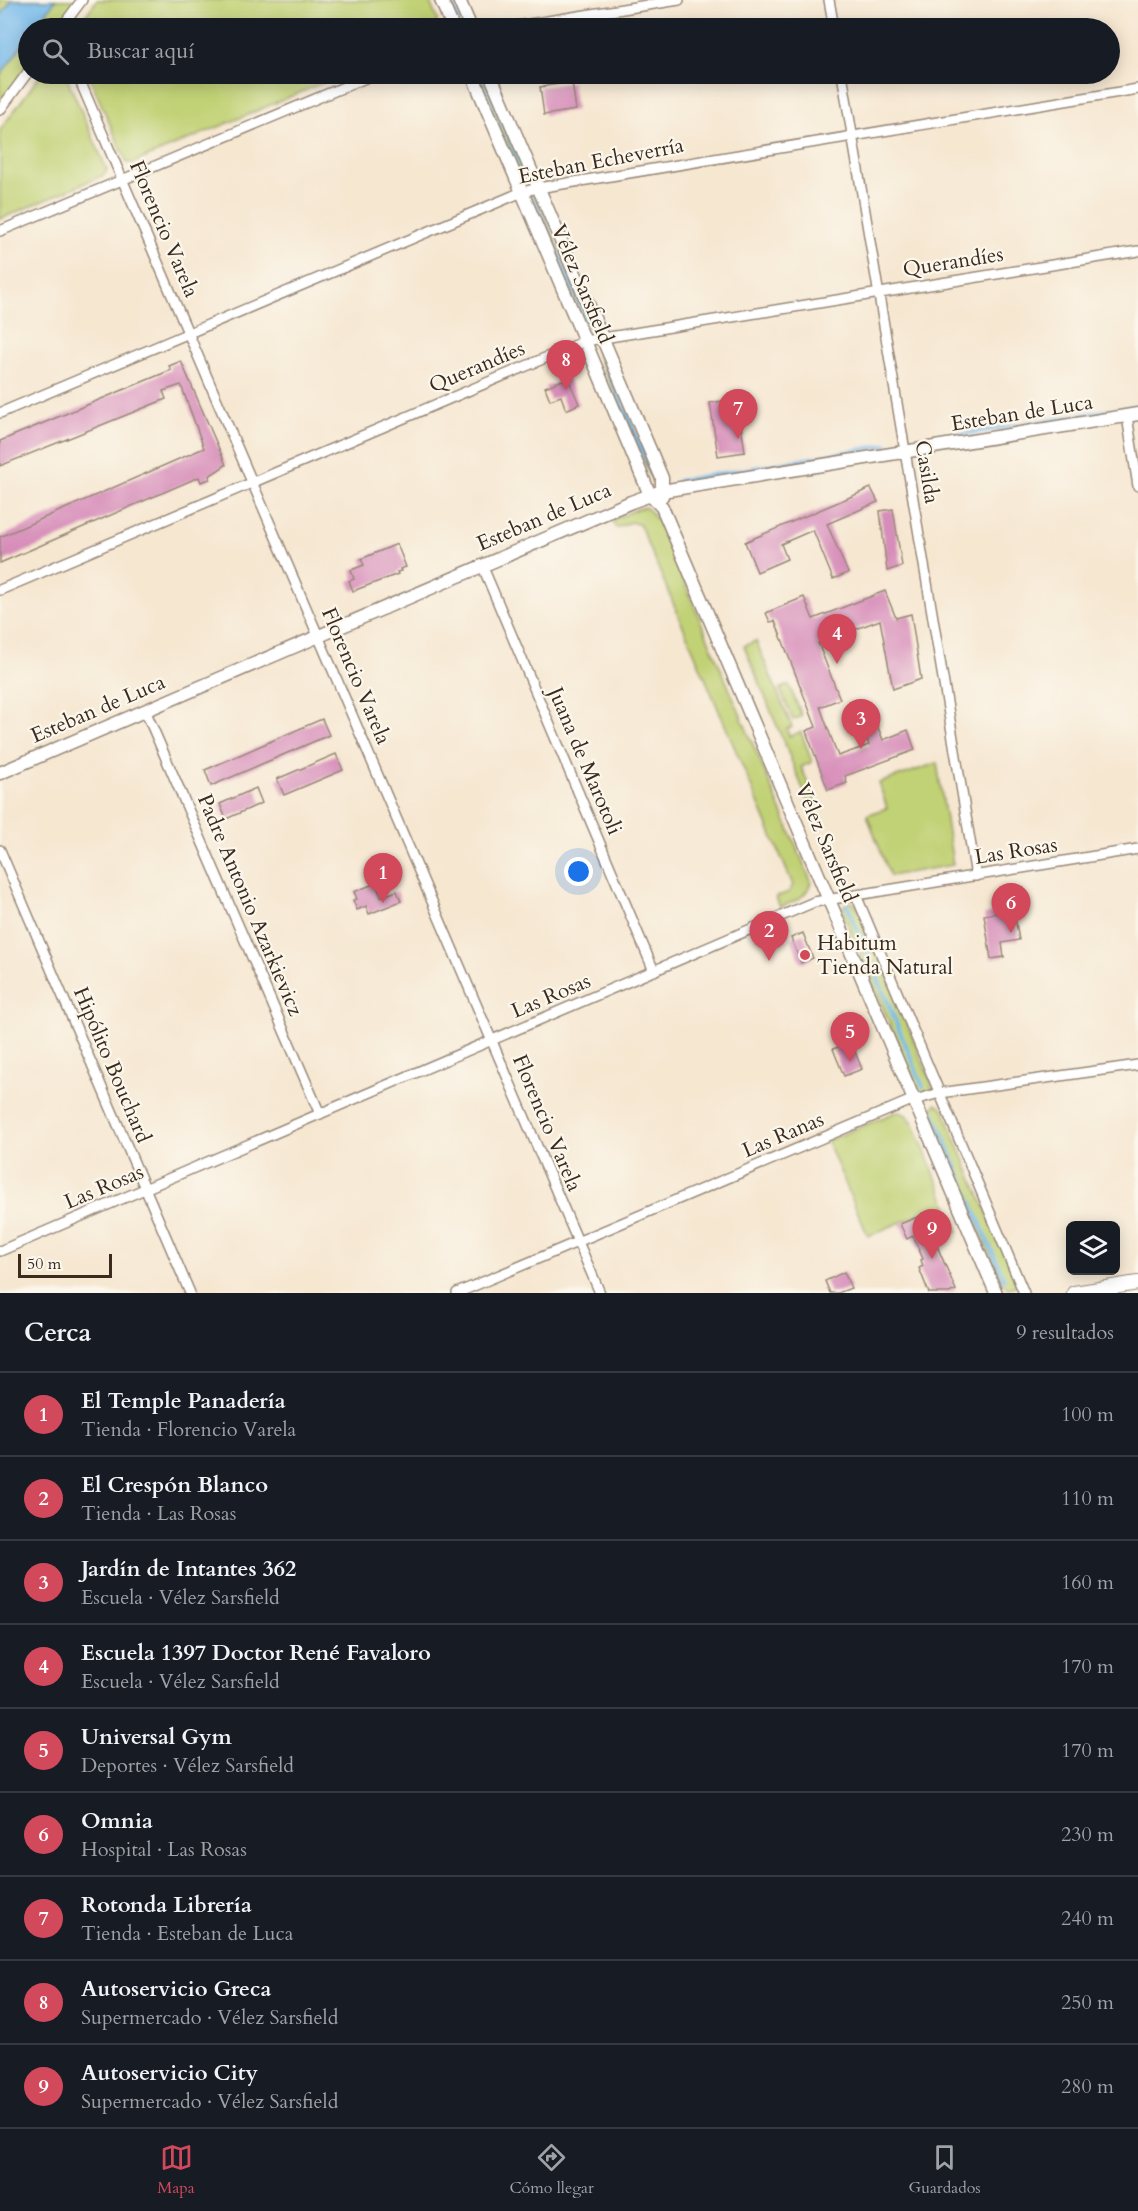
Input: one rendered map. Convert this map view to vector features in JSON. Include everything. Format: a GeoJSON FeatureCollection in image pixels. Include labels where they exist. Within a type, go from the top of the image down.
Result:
{"type":"FeatureCollection","features":[{"type":"Feature","properties":{"kind":"main road"},"geometry":{"type":"LineString","coordinates":[[1074,1293],[1138,1283]]}},
{"type":"Feature","properties":{"kind":"street"},"geometry":{"type":"LineString","coordinates":[[69,18],[82,0]]}},
{"type":"Feature","properties":{"kind":"street"},"geometry":{"type":"LineString","coordinates":[[441,0],[449,18]]}},
{"type":"Feature","properties":{"kind":"street"},"geometry":{"type":"LineString","coordinates":[[459,0],[467,18]]}},
{"type":"Feature","properties":{"kind":"street"},"geometry":{"type":"LineString","coordinates":[[567,18],[680,0]]}},
{"type":"Feature","properties":{"kind":"street"},"geometry":{"type":"LineString","coordinates":[[829,0],[832,18]]}},
{"type":"Feature","properties":{"kind":"street"},"geometry":{"type":"LineString","coordinates":[[0,110],[19,84]]}},
{"type":"Feature","properties":{"kind":"street","name":"Florencio Varela"},"geometry":{"type":"LineString","coordinates":[[81,84],[600,1293]]}},
{"type":"Feature","properties":{"kind":"street"},"geometry":{"type":"LineString","coordinates":[[0,231],[351,84]]}},
{"type":"Feature","properties":{"kind":"street","name":"Vélez Sarsfield"},"geometry":{"type":"LineString","coordinates":[[476,84],[585,340],[656,493],[996,1293]]}},
{"type":"Feature","properties":{"kind":"street","name":"Vélez Sarsfield"},"geometry":{"type":"LineString","coordinates":[[494,84],[662,478],[656,493]]}},
{"type":"Feature","properties":{"kind":"street","name":"Casilda"},"geometry":{"type":"LineString","coordinates":[[844,84],[976,876]]}},
{"type":"Feature","properties":{"kind":"street","name":"Esteban Echeverría"},"geometry":{"type":"LineString","coordinates":[[0,413],[522,192],[1138,89]]}},
{"type":"Feature","properties":{"kind":"street","name":"Querandíes"},"geometry":{"type":"LineString","coordinates":[[0,590],[585,340],[1138,250]]}},
{"type":"Feature","properties":{"kind":"street"},"geometry":{"type":"LineString","coordinates":[[1133,415],[1138,486]]}},
{"type":"Feature","properties":{"kind":"street","name":"Esteban de Luca"},"geometry":{"type":"LineString","coordinates":[[0,772],[631,501],[656,493],[1133,415]]}},
{"type":"Feature","properties":{"kind":"street","name":"Juana de Marotoli"},"geometry":{"type":"LineString","coordinates":[[482,565],[654,971]]}},
{"type":"Feature","properties":{"kind":"street","name":"Padre Antonio Azarkievicz"},"geometry":{"type":"LineString","coordinates":[[146,710],[320,1114]]}},
{"type":"Feature","properties":{"kind":"street","name":"Las Rosas"},"geometry":{"type":"LineString","coordinates":[[0,1251],[814,902],[1138,849]]}},
{"type":"Feature","properties":{"kind":"street","name":"Hipólito Bouchard"},"geometry":{"type":"LineString","coordinates":[[0,850],[190,1293]]}},
{"type":"Feature","properties":{"kind":"street","name":"Vélez Sarsfield"},"geometry":{"type":"LineString","coordinates":[[856,895],[1024,1293]]}},
{"type":"Feature","properties":{"kind":"street","name":"Las Ranas"},"geometry":{"type":"LineString","coordinates":[[457,1293],[914,1100],[940,1093],[1138,1065]]}},
{"type":"Feature","properties":{"kind":"green space"},"geometry":{"type":"Polygon","coordinates":[[[0,0],[82,0],[68,18],[18,18],[19,84],[0,110],[0,0]]]}},
{"type":"Feature","properties":{"kind":"green space"},"geometry":{"type":"Polygon","coordinates":[[[97,0],[429,0],[437,18],[84,18],[97,0]]]}},
{"type":"Feature","properties":{"kind":"green space"},"geometry":{"type":"Polygon","coordinates":[[[34,84],[69,84],[107,170],[104,175],[0,219],[0,130],[34,84]]]}},
{"type":"Feature","properties":{"kind":"green space"},"geometry":{"type":"Polygon","coordinates":[[[92,84],[320,84],[133,163],[127,163],[92,84]]]}},
{"type":"Feature","properties":{"kind":"green space"},"geometry":{"type":"Polygon","coordinates":[[[480,84],[490,84],[526,174],[520,175],[480,84]]]}},
{"type":"Feature","properties":{"kind":"green space"},"geometry":{"type":"Polygon","coordinates":[[[531,194],[537,195],[591,326],[585,326],[529,197],[531,194]]]}},
{"type":"Feature","properties":{"kind":"green space"},"geometry":{"type":"Polygon","coordinates":[[[599,345],[657,480],[655,481],[651,478],[596,351],[599,345]]]}},
{"type":"Feature","properties":{"kind":"green space"},"geometry":{"type":"Polygon","coordinates":[[[645,507],[659,523],[811,881],[803,895],[780,907],[776,897],[789,892],[793,885],[640,525],[631,522],[616,528],[612,520],[645,507]]]}},
{"type":"Feature","properties":{"kind":"green space"},"geometry":{"type":"Polygon","coordinates":[[[756,641],[792,727],[787,729],[789,736],[801,732],[812,762],[801,767],[818,805],[811,808],[744,646],[756,641]]]}},
{"type":"Feature","properties":{"kind":"green space"},"geometry":{"type":"Polygon","coordinates":[[[789,685],[802,716],[793,720],[780,689],[789,685]]]}},
{"type":"Feature","properties":{"kind":"green space"},"geometry":{"type":"Polygon","coordinates":[[[937,763],[953,865],[890,876],[867,815],[887,808],[879,783],[937,763]]]}},
{"type":"Feature","properties":{"kind":"green space"},"geometry":{"type":"Polygon","coordinates":[[[849,902],[854,903],[860,912],[931,1082],[932,1089],[929,1093],[922,1093],[917,1089],[843,913],[843,906],[849,902]]]}},
{"type":"Feature","properties":{"kind":"green space"},"geometry":{"type":"Polygon","coordinates":[[[937,1104],[943,1108],[1008,1261],[1017,1283],[1014,1287],[1008,1288],[1002,1283],[930,1117],[930,1109],[937,1104]]]}},
{"type":"Feature","properties":{"kind":"green space"},"geometry":{"type":"Polygon","coordinates":[[[896,1112],[906,1115],[913,1123],[958,1231],[942,1238],[929,1210],[868,1236],[827,1141],[896,1112]]]}},
{"type":"Feature","properties":{"kind":"water"},"geometry":{"type":"Polygon","coordinates":[[[12,0],[56,0],[42,18],[18,18],[18,51],[0,76],[0,16],[12,0]]]}},
{"type":"Feature","properties":{"kind":"building"},"geometry":{"type":"Polygon","coordinates":[[[572,84],[576,110],[544,115],[540,87],[572,84]]]}},
{"type":"Feature","properties":{"kind":"building"},"geometry":{"type":"Polygon","coordinates":[[[181,361],[226,465],[209,476],[210,479],[201,482],[199,477],[0,563],[0,537],[204,448],[181,385],[163,391],[166,399],[0,466],[0,441],[171,370],[169,366],[181,361]]]}},
{"type":"Feature","properties":{"kind":"building"},"geometry":{"type":"Polygon","coordinates":[[[568,378],[579,404],[566,410],[561,396],[550,400],[545,387],[568,378]]]}},
{"type":"Feature","properties":{"kind":"building"},"geometry":{"type":"Polygon","coordinates":[[[737,399],[745,452],[718,456],[710,403],[737,399]]]}},
{"type":"Feature","properties":{"kind":"building"},"geometry":{"type":"Polygon","coordinates":[[[871,488],[878,502],[827,524],[848,573],[833,579],[813,530],[781,544],[787,559],[757,572],[745,542],[871,488]]]}},
{"type":"Feature","properties":{"kind":"building"},"geometry":{"type":"Polygon","coordinates":[[[893,509],[902,566],[887,571],[880,511],[893,509]]]}},
{"type":"Feature","properties":{"kind":"building"},"geometry":{"type":"Polygon","coordinates":[[[397,544],[406,567],[400,569],[398,574],[353,591],[349,581],[354,579],[351,570],[364,565],[361,559],[397,544]]]}},
{"type":"Feature","properties":{"kind":"building"},"geometry":{"type":"Polygon","coordinates":[[[885,591],[896,618],[911,614],[921,679],[893,689],[880,620],[818,643],[840,699],[820,707],[838,756],[869,745],[857,715],[871,710],[883,740],[908,730],[915,750],[845,776],[847,783],[828,790],[806,731],[816,727],[775,621],[770,622],[766,613],[804,597],[813,619],[885,591]]]}},
{"type":"Feature","properties":{"kind":"building"},"geometry":{"type":"Polygon","coordinates":[[[322,719],[329,735],[211,786],[205,770],[322,719]]]}},
{"type":"Feature","properties":{"kind":"building"},"geometry":{"type":"Polygon","coordinates":[[[336,754],[343,770],[284,795],[277,779],[336,754]]]}},
{"type":"Feature","properties":{"kind":"building"},"geometry":{"type":"Polygon","coordinates":[[[256,788],[262,803],[226,819],[220,804],[256,788]]]}},
{"type":"Feature","properties":{"kind":"building"},"geometry":{"type":"Polygon","coordinates":[[[376,883],[381,897],[397,891],[401,901],[369,914],[366,906],[357,910],[353,900],[357,899],[354,892],[376,883]]]}},
{"type":"Feature","properties":{"kind":"building"},"geometry":{"type":"Polygon","coordinates":[[[1012,900],[1019,940],[1002,943],[1004,957],[991,959],[984,915],[1001,912],[999,902],[1012,900]]]}},
{"type":"Feature","properties":{"kind":"building"},"geometry":{"type":"Polygon","coordinates":[[[803,933],[813,958],[801,963],[791,938],[803,933]]]}},
{"type":"Feature","properties":{"kind":"building"},"geometry":{"type":"Polygon","coordinates":[[[851,1042],[862,1069],[844,1076],[833,1049],[851,1042]]]}},
{"type":"Feature","properties":{"kind":"building"},"geometry":{"type":"Polygon","coordinates":[[[930,1212],[934,1222],[928,1225],[956,1290],[949,1293],[929,1293],[919,1268],[923,1266],[921,1260],[923,1259],[913,1236],[907,1239],[900,1224],[930,1212]]]}},
{"type":"Feature","properties":{"kind":"building"},"geometry":{"type":"Polygon","coordinates":[[[844,1272],[851,1288],[838,1293],[830,1293],[825,1281],[844,1272]]]}},
{"type":"Feature","properties":{"kind":"waterway"},"geometry":{"type":"LineString","coordinates":[[450,0],[458,18]]}},
{"type":"Feature","properties":{"kind":"waterway"},"geometry":{"type":"LineString","coordinates":[[485,84],[523,171]]}},
{"type":"Feature","properties":{"kind":"waterway"},"geometry":{"type":"LineString","coordinates":[[534,198],[588,324]]}},
{"type":"Feature","properties":{"kind":"waterway"},"geometry":{"type":"LineString","coordinates":[[599,349],[654,478]]}},
{"type":"Feature","properties":{"kind":"waterway"},"geometry":{"type":"LineString","coordinates":[[925,440],[1138,406]]}},
{"type":"Feature","properties":{"kind":"waterway"},"geometry":{"type":"LineString","coordinates":[[678,481],[887,445]]}},
{"type":"Feature","properties":{"kind":"waterway"},"geometry":{"type":"LineString","coordinates":[[847,905],[923,1087]]}},
{"type":"Feature","properties":{"kind":"waterway"},"geometry":{"type":"LineString","coordinates":[[933,1112],[1004,1279]]}},
{"type":"Feature","properties":{"kind":"place","name":"Autoservicio Greca"},"geometry":{"type":"Point","coordinates":[566,390]}},
{"type":"Feature","properties":{"kind":"place","name":"Rotonda Librería"},"geometry":{"type":"Point","coordinates":[738,439]}},
{"type":"Feature","properties":{"kind":"place","name":"Escuela 1397 Doctor René Favaloro"},"geometry":{"type":"Point","coordinates":[837,664]}},
{"type":"Feature","properties":{"kind":"place","name":"Jardín de Intantes 362"},"geometry":{"type":"Point","coordinates":[861,749]}},
{"type":"Feature","properties":{"kind":"place","name":"El Temple Panadería"},"geometry":{"type":"Point","coordinates":[383,903]}},
{"type":"Feature","properties":{"kind":"place","name":"Omnia"},"geometry":{"type":"Point","coordinates":[1011,933]}},
{"type":"Feature","properties":{"kind":"place","name":"Habitum Tienda Natural"},"geometry":{"type":"Point","coordinates":[805,955]}},
{"type":"Feature","properties":{"kind":"place","name":"El Crespón Blanco"},"geometry":{"type":"Point","coordinates":[769,961]}},
{"type":"Feature","properties":{"kind":"place","name":"Universal Gym"},"geometry":{"type":"Point","coordinates":[850,1062]}},
{"type":"Feature","properties":{"kind":"place","name":"Autoservicio City"},"geometry":{"type":"Point","coordinates":[932,1259]}}]}
